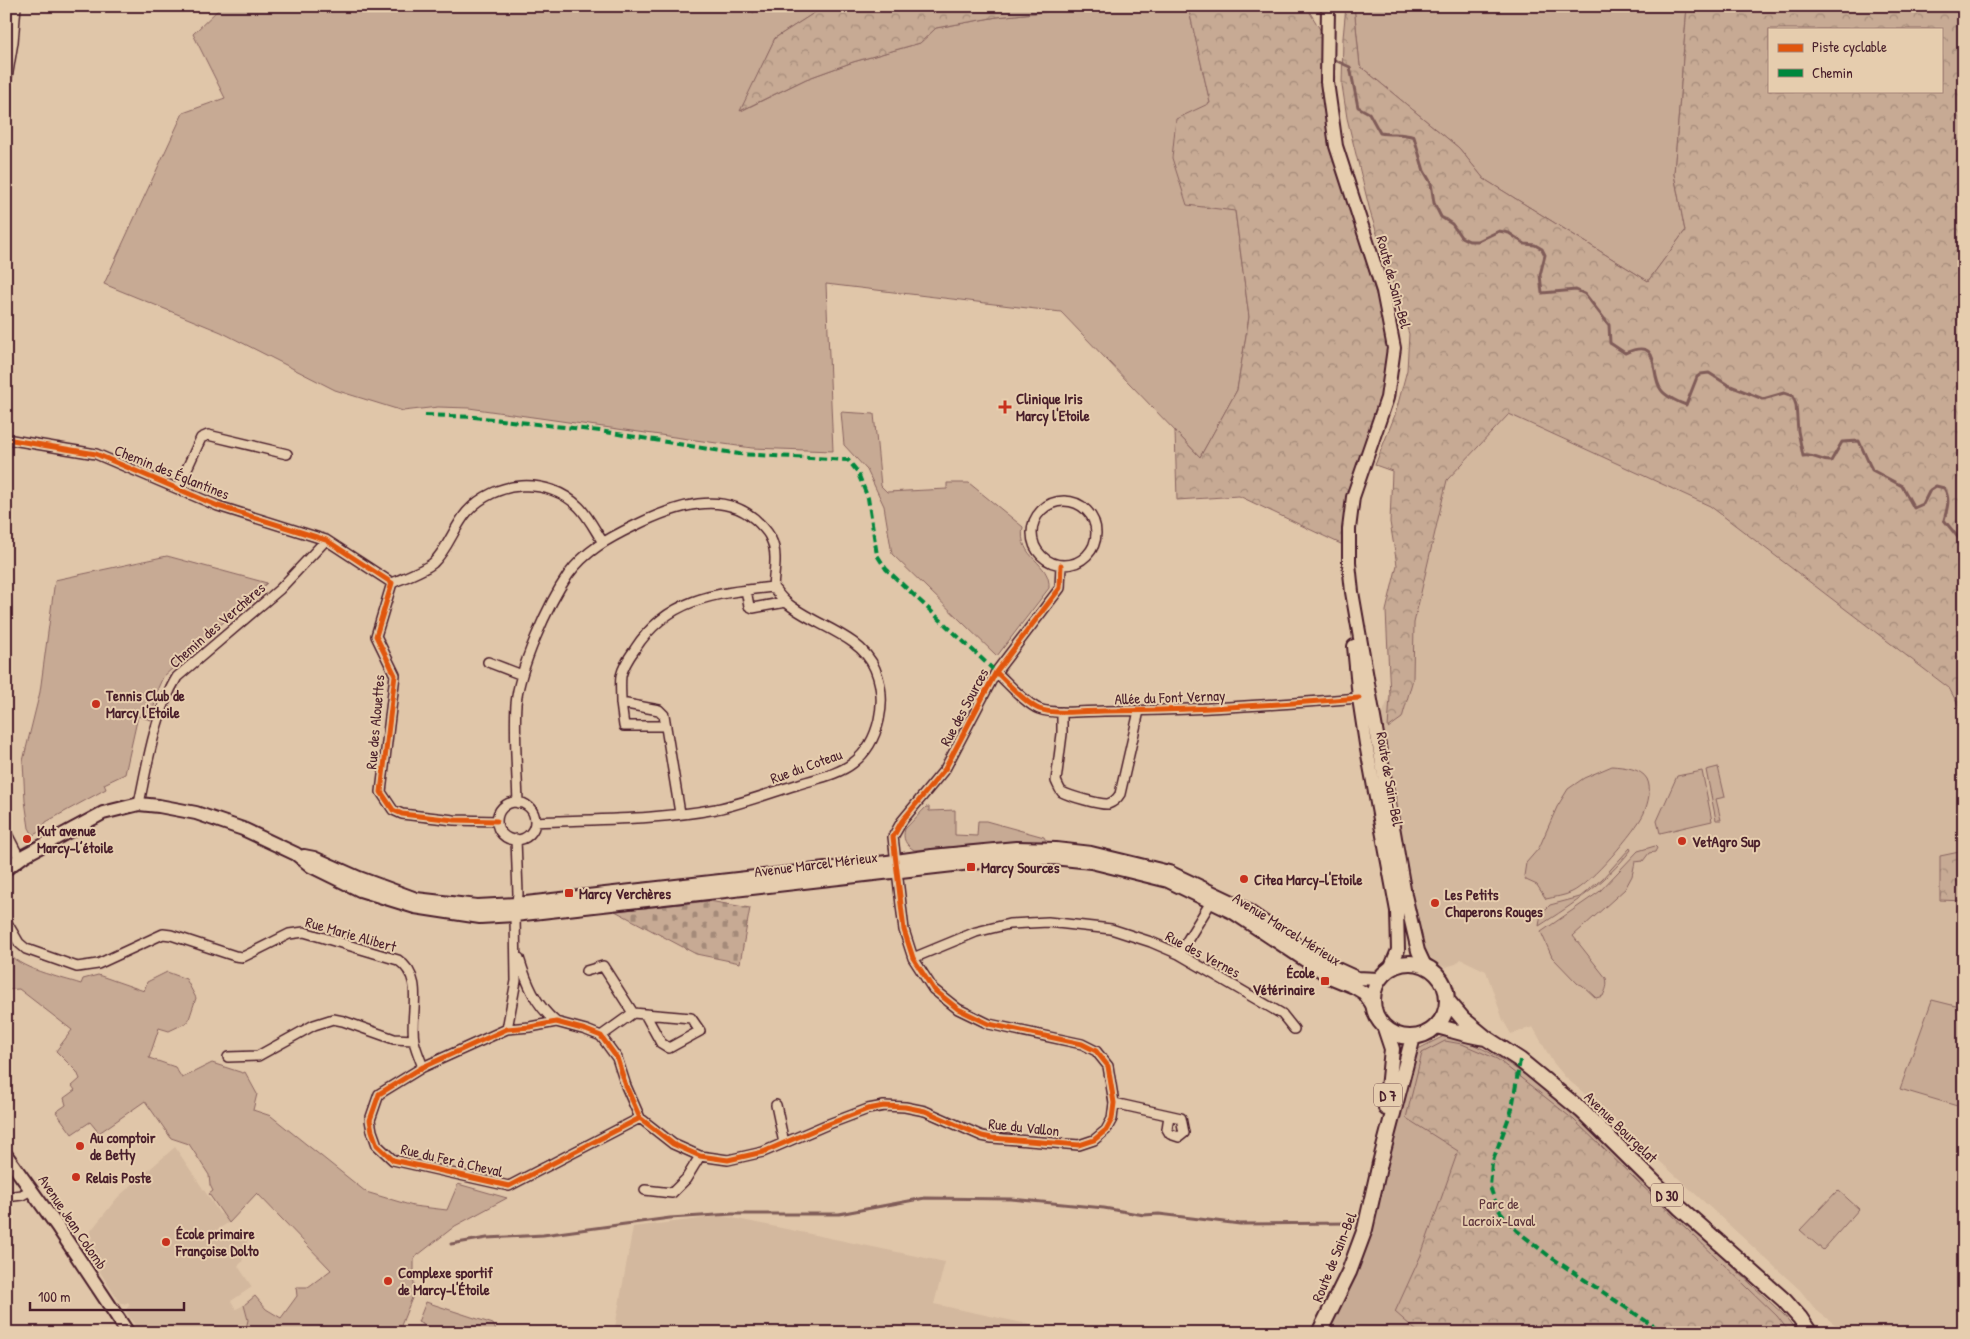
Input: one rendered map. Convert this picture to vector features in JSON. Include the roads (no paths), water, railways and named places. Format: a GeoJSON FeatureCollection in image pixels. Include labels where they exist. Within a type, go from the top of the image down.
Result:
{"type":"FeatureCollection","features":[{"type":"Feature","properties":{"kind":"main road","name":"Route de Sain-Bel"},"geometry":{"type":"LineString","coordinates":[[1328,6],[1327,82],[1336,146],[1383,291],[1394,348],[1387,398],[1353,497],[1349,529],[1349,563],[1352,594],[1405,894],[1418,951],[1425,966]]}},
{"type":"Feature","properties":{"kind":"main road","name":"Route de Sain-Bel"},"geometry":{"type":"LineString","coordinates":[[1352,594],[1353,632],[1359,698],[1397,911],[1398,950],[1390,968]]}},
{"type":"Feature","properties":{"kind":"main road","name":"Avenue Marcel Mérieux"},"geometry":{"type":"LineString","coordinates":[[6,870],[20,859],[103,813],[139,804],[196,814],[243,829],[296,854],[314,858],[359,878],[416,899],[516,910],[897,866],[1015,859],[1072,860],[1091,862],[1168,881],[1234,913],[1332,978],[1364,993],[1374,1006]]}},
{"type":"Feature","properties":{"kind":"main road","name":"Avenue Marcel Mérieux"},"geometry":{"type":"LineString","coordinates":[[897,866],[932,856],[1016,848],[1056,849],[1091,853],[1169,872],[1241,906],[1304,950],[1335,968],[1357,978],[1379,979]]}},
{"type":"Feature","properties":{"kind":"main road"},"geometry":{"type":"LineString","coordinates":[[1413,963],[1425,966],[1435,973],[1443,983],[1447,1000],[1442,1019],[1428,1032],[1413,1037],[1394,1034],[1378,1018],[1374,1006],[1373,997],[1379,979],[1390,968],[1402,964],[1413,963]]}},
{"type":"Feature","properties":{"kind":"main road","name":"Avenue Bourgelat"},"geometry":{"type":"LineString","coordinates":[[1447,1000],[1463,1019],[1486,1038],[1520,1060],[1582,1111],[1680,1208],[1784,1300],[1810,1333]]}},
{"type":"Feature","properties":{"kind":"main road","name":"Avenue Bourgelat"},"geometry":{"type":"LineString","coordinates":[[1436,1026],[1471,1036],[1486,1038]]}},
{"type":"Feature","properties":{"kind":"main road","name":"Route de Sain-Bel"},"geometry":{"type":"LineString","coordinates":[[1380,1163],[1392,1049],[1386,1028]]}},
{"type":"Feature","properties":{"kind":"main road","name":"Route de Sain-Bel"},"geometry":{"type":"LineString","coordinates":[[1319,1333],[1349,1272],[1367,1223],[1380,1163],[1413,1037]]}},
{"type":"Feature","properties":{"kind":"main road","name":"Avenue Jean Colomb"},"geometry":{"type":"LineString","coordinates":[[6,1155],[128,1333]]}},
{"type":"Feature","properties":{"kind":"street"},"geometry":{"type":"LineString","coordinates":[[6,84],[10,41],[16,6]]}},
{"type":"Feature","properties":{"kind":"street","name":"Chemin des Églantines"},"geometry":{"type":"LineString","coordinates":[[178,488],[201,438],[208,435],[287,454]]}},
{"type":"Feature","properties":{"kind":"street","name":"Chemin des Églantines"},"geometry":{"type":"LineString","coordinates":[[6,439],[96,454],[218,506],[326,540]]}},
{"type":"Feature","properties":{"kind":"street"},"geometry":{"type":"LineString","coordinates":[[326,540],[392,583],[433,563],[461,520],[482,498],[498,490],[513,486],[530,485],[566,496],[580,507],[602,541]]}},
{"type":"Feature","properties":{"kind":"street"},"geometry":{"type":"LineString","coordinates":[[1066,500],[1086,509],[1094,522],[1096,531],[1095,541],[1085,557],[1076,562],[1061,565],[1043,557],[1036,549],[1032,540],[1032,530],[1034,522],[1043,508],[1066,500]]}},
{"type":"Feature","properties":{"kind":"street"},"geometry":{"type":"LineString","coordinates":[[518,802],[516,703],[522,675],[550,605],[569,573],[583,557],[602,541],[663,512],[706,503],[739,508],[752,515],[771,538],[775,552],[773,588],[721,592],[682,606],[652,627],[641,639],[621,675],[621,703],[624,726],[666,726]]}},
{"type":"Feature","properties":{"kind":"street","name":"Chemin des Verchères"},"geometry":{"type":"LineString","coordinates":[[139,804],[148,759],[168,692],[177,677],[280,589],[326,540]]}},
{"type":"Feature","properties":{"kind":"street","name":"Rue des Sources"},"geometry":{"type":"LineString","coordinates":[[897,866],[893,837],[902,821],[945,769],[996,672],[1060,588],[1061,565]]}},
{"type":"Feature","properties":{"kind":"street","name":"Rue des Alouettes"},"geometry":{"type":"LineString","coordinates":[[392,583],[376,636],[395,675],[381,792],[393,810],[402,814],[454,820],[497,821]]}},
{"type":"Feature","properties":{"kind":"street","name":"Rue du Coteau"},"geometry":{"type":"LineString","coordinates":[[535,822],[604,820],[716,809],[838,772],[853,763],[868,746],[877,728],[881,707],[880,688],[875,669],[866,654],[851,641],[786,602],[773,588]]}},
{"type":"Feature","properties":{"kind":"street"},"geometry":{"type":"LineString","coordinates":[[746,590],[749,606],[753,608],[786,602]]}},
{"type":"Feature","properties":{"kind":"street"},"geometry":{"type":"LineString","coordinates":[[488,662],[522,675]]}},
{"type":"Feature","properties":{"kind":"street","name":"Allée du Font Vernay"},"geometry":{"type":"LineString","coordinates":[[996,672],[1040,710],[1062,712],[1139,711],[1314,703],[1359,698]]}},
{"type":"Feature","properties":{"kind":"street"},"geometry":{"type":"LineString","coordinates":[[1359,698],[1365,702],[1372,746],[1378,749]]}},
{"type":"Feature","properties":{"kind":"street"},"geometry":{"type":"LineString","coordinates":[[621,703],[659,710],[664,715],[680,813]]}},
{"type":"Feature","properties":{"kind":"street"},"geometry":{"type":"LineString","coordinates":[[1062,712],[1062,734],[1056,781],[1059,788],[1062,792],[1071,796],[1103,804],[1114,802],[1120,794],[1139,711]]}},
{"type":"Feature","properties":{"kind":"street"},"geometry":{"type":"LineString","coordinates":[[518,802],[526,805],[531,810],[535,822],[530,834],[516,839],[503,835],[497,821],[504,806],[518,802]]}},
{"type":"Feature","properties":{"kind":"street"},"geometry":{"type":"LineString","coordinates":[[6,832],[20,859]]}},
{"type":"Feature","properties":{"kind":"street"},"geometry":{"type":"LineString","coordinates":[[507,1029],[516,981],[516,839]]}},
{"type":"Feature","properties":{"kind":"street","name":"Rue du Vallon"},"geometry":{"type":"LineString","coordinates":[[601,1036],[617,1058],[626,1086],[640,1118],[673,1144],[700,1156],[728,1160],[763,1152],[868,1109],[884,1106],[906,1107],[926,1111],[982,1136],[992,1138],[1079,1145],[1094,1140],[1106,1130],[1112,1119],[1114,1103],[1108,1066],[1096,1051],[1082,1044],[988,1024],[958,1009],[932,989],[913,958],[904,930],[897,866]]}},
{"type":"Feature","properties":{"kind":"street"},"geometry":{"type":"LineString","coordinates":[[1179,954],[1211,902]]}},
{"type":"Feature","properties":{"kind":"street","name":"Rue Marie Alibert"},"geometry":{"type":"LineString","coordinates":[[6,921],[19,943],[26,949],[77,967],[98,964],[163,934],[235,956],[242,956],[249,955],[296,932],[312,934],[398,960],[412,976],[414,983],[414,1040],[423,1067]]}},
{"type":"Feature","properties":{"kind":"street","name":"Rue des Vernes"},"geometry":{"type":"LineString","coordinates":[[913,958],[976,932],[1009,924],[1048,922],[1111,929],[1151,942],[1179,954],[1282,1014],[1294,1030]]}},
{"type":"Feature","properties":{"kind":"street"},"geometry":{"type":"LineString","coordinates":[[516,948],[534,998],[556,1022],[601,1036],[632,1013],[645,1014],[691,1018],[700,1031],[669,1048],[661,1043],[645,1014]]}},
{"type":"Feature","properties":{"kind":"street"},"geometry":{"type":"LineString","coordinates":[[586,971],[603,966],[632,1013]]}},
{"type":"Feature","properties":{"kind":"street"},"geometry":{"type":"LineString","coordinates":[[228,1057],[258,1056],[314,1026],[333,1020],[343,1021],[394,1039],[414,1040]]}},
{"type":"Feature","properties":{"kind":"street","name":"Rue du Fer à Cheval"},"geometry":{"type":"LineString","coordinates":[[556,1022],[507,1029],[423,1067],[379,1094],[370,1120],[377,1145],[393,1160],[509,1186],[640,1118]]}},
{"type":"Feature","properties":{"kind":"street"},"geometry":{"type":"LineString","coordinates":[[1114,1103],[1169,1116]]}},
{"type":"Feature","properties":{"kind":"street"},"geometry":{"type":"LineString","coordinates":[[776,1105],[784,1143]]}},
{"type":"Feature","properties":{"kind":"street"},"geometry":{"type":"LineString","coordinates":[[645,1190],[672,1193],[686,1179],[700,1156]]}},
{"type":"Feature","properties":{"kind":"street"},"geometry":{"type":"LineString","coordinates":[[6,1197],[22,1195],[31,1190]]}},
{"type":"Feature","properties":{"kind":"waterway"},"geometry":{"type":"LineString","coordinates":[[1330,58],[1350,67],[1358,107],[1369,113],[1380,133],[1414,137],[1424,171],[1431,183],[1434,203],[1441,217],[1452,224],[1461,237],[1469,241],[1478,241],[1499,231],[1509,233],[1525,244],[1535,245],[1542,249],[1545,255],[1540,275],[1542,293],[1576,290],[1585,294],[1609,325],[1610,343],[1625,353],[1637,349],[1650,353],[1658,384],[1667,395],[1686,405],[1697,377],[1701,374],[1709,373],[1728,385],[1763,399],[1784,393],[1793,396],[1803,456],[1831,461],[1842,442],[1859,441],[1872,470],[1902,486],[1914,508],[1923,504],[1930,490],[1936,486],[1944,488],[1948,500],[1944,520],[1960,540],[1964,542]]}},
{"type":"Feature","properties":{"kind":"waterway"},"geometry":{"type":"LineString","coordinates":[[451,1244],[487,1238],[543,1235],[670,1218],[732,1214],[839,1214],[925,1198],[1011,1199],[1240,1224],[1352,1223]]}},
{"type":"Feature","properties":{"kind":"place","name":"Clinique Iris Marcy l'Etoile"},"geometry":{"type":"Point","coordinates":[1005,407]}},
{"type":"Feature","properties":{"kind":"place","name":"Tennis Club de Marcy l'Etoile"},"geometry":{"type":"Point","coordinates":[96,704]}},
{"type":"Feature","properties":{"kind":"place","name":"Kut avenue Marcy-l’étoile"},"geometry":{"type":"Point","coordinates":[27,839]}},
{"type":"Feature","properties":{"kind":"place","name":"VetAgro Sup"},"geometry":{"type":"Point","coordinates":[1682,841]}},
{"type":"Feature","properties":{"kind":"place","name":"Marcy Sources"},"geometry":{"type":"Point","coordinates":[971,867]}},
{"type":"Feature","properties":{"kind":"place","name":"Citea Marcy-l'Etoile"},"geometry":{"type":"Point","coordinates":[1244,879]}},
{"type":"Feature","properties":{"kind":"place","name":"Marcy Verchères"},"geometry":{"type":"Point","coordinates":[569,893]}},
{"type":"Feature","properties":{"kind":"place","name":"Les Petits Chaperons Rouges"},"geometry":{"type":"Point","coordinates":[1435,903]}},
{"type":"Feature","properties":{"kind":"place","name":"École Vétérinaire"},"geometry":{"type":"Point","coordinates":[1325,981]}},
{"type":"Feature","properties":{"kind":"place","name":"Au comptoir de Betty"},"geometry":{"type":"Point","coordinates":[80,1146]}},
{"type":"Feature","properties":{"kind":"place","name":"Relais Poste"},"geometry":{"type":"Point","coordinates":[76,1177]}},
{"type":"Feature","properties":{"kind":"place","name":"École primaire Françoise Dolto"},"geometry":{"type":"Point","coordinates":[166,1242]}},
{"type":"Feature","properties":{"kind":"place","name":"Complexe sportif de Marcy-l'Étoile"},"geometry":{"type":"Point","coordinates":[388,1281]}},
{"type":"Feature","properties":{"kind":"park label","name":"Parc de Lacroix-Laval"},"geometry":{"type":"Point","coordinates":[1499,1212]}}]}
